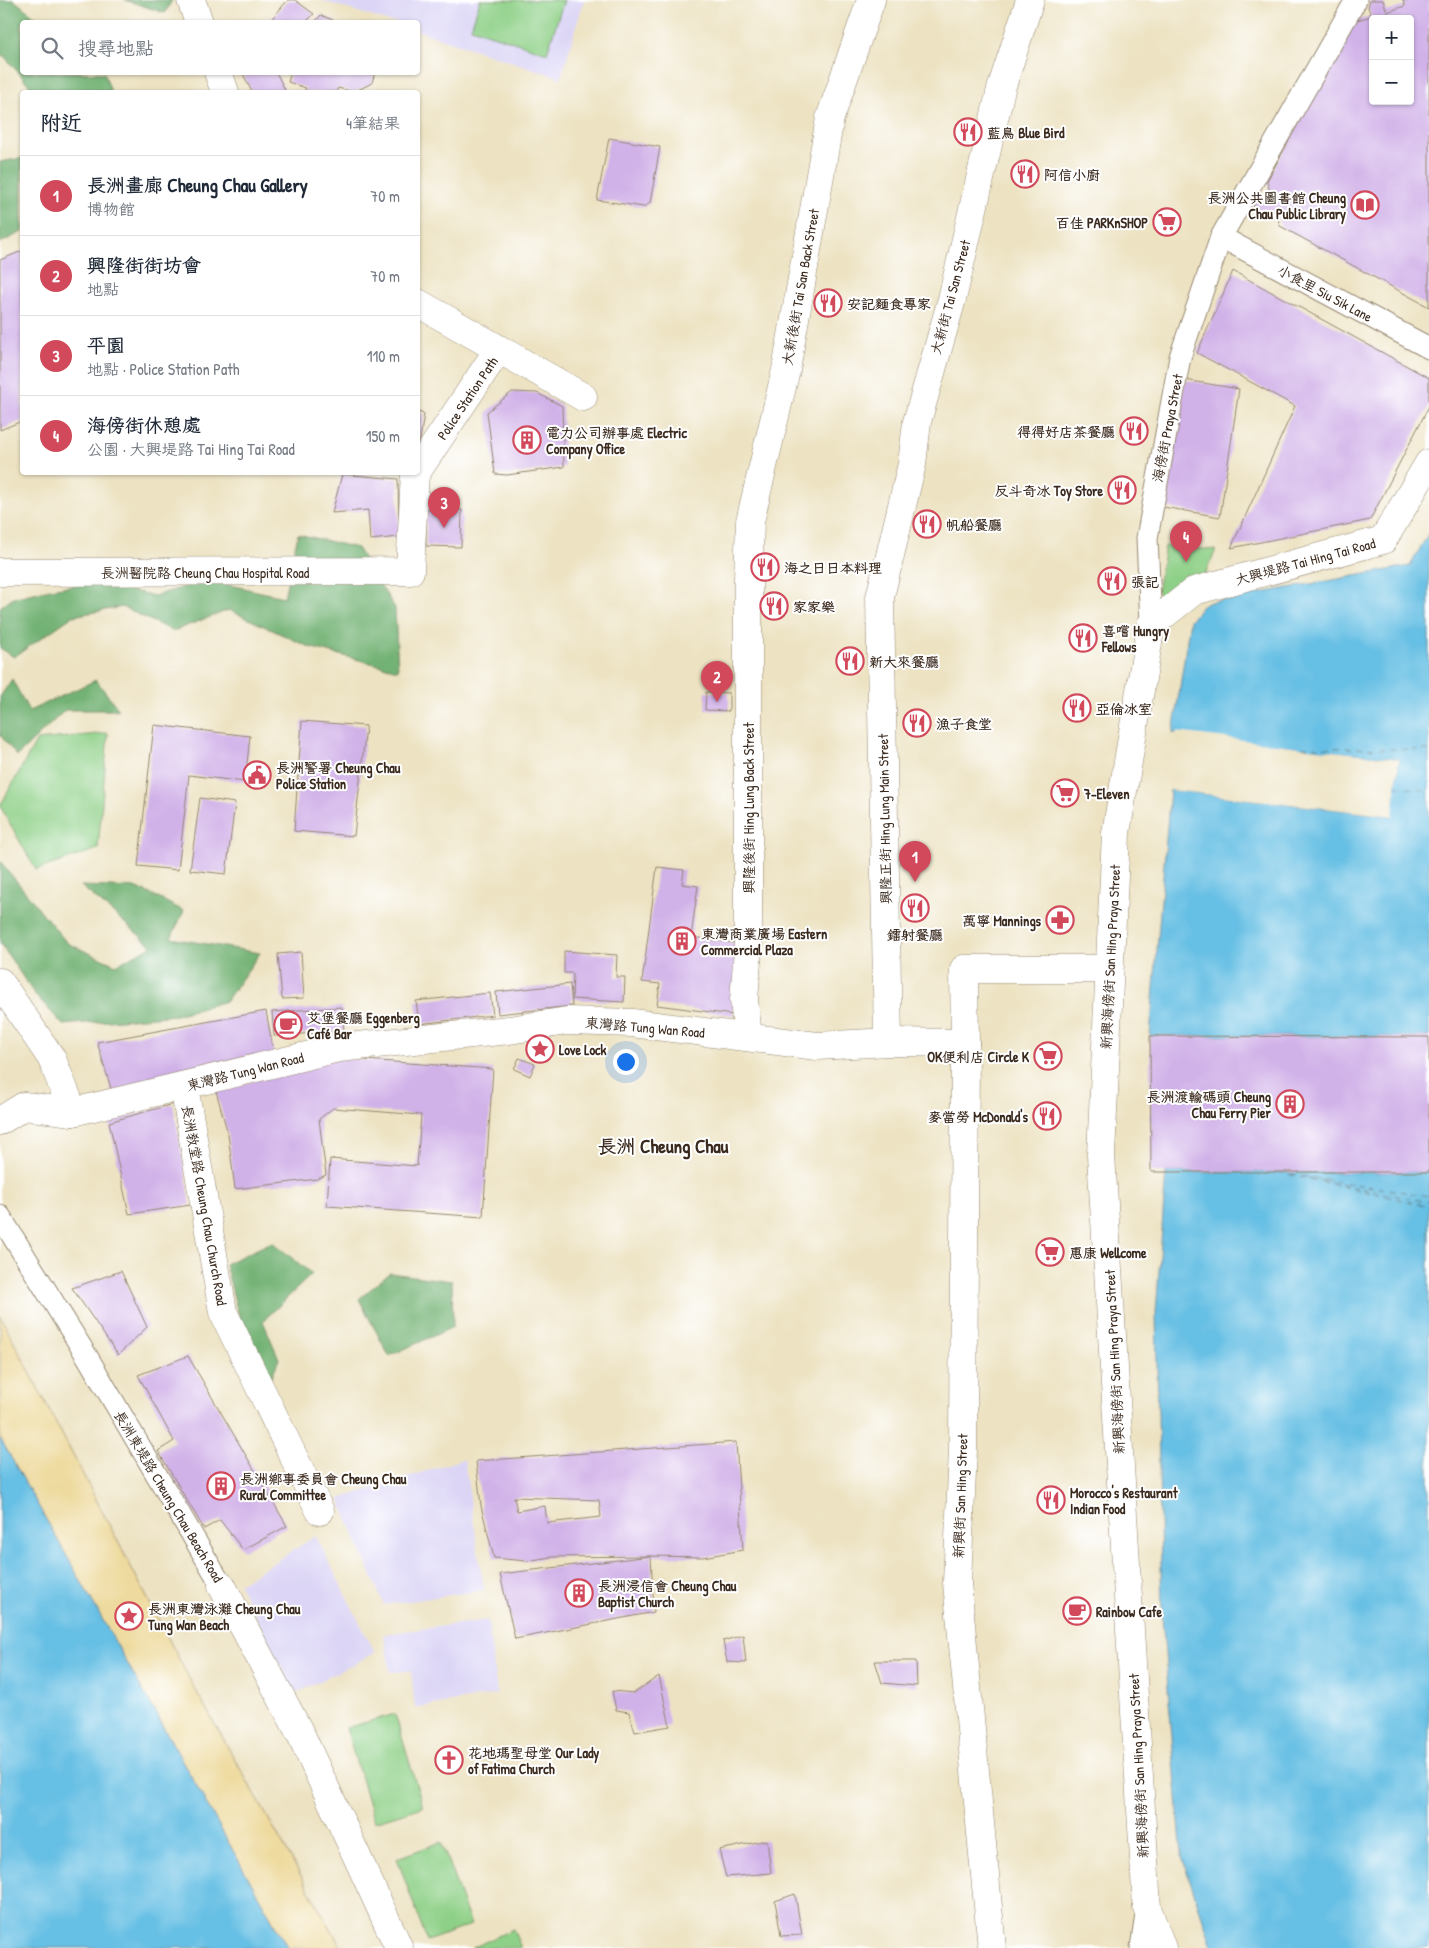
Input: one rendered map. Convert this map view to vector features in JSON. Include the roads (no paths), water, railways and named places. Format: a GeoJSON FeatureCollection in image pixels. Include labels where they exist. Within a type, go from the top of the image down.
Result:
{"type":"FeatureCollection","features":[{"type":"Feature","properties":{"kind":"street"},"geometry":{"type":"LineString","coordinates":[[191,0],[198,20]]}},
{"type":"Feature","properties":{"kind":"street","name":"大新後街 Tai San Back Street"},"geometry":{"type":"LineString","coordinates":[[748,578],[750,521],[786,370],[830,118],[871,0]]}},
{"type":"Feature","properties":{"kind":"street","name":"大新街 Tai San Street"},"geometry":{"type":"LineString","coordinates":[[880,597],[912,464],[917,422],[952,299],[1001,89],[1030,0]]}},
{"type":"Feature","properties":{"kind":"street","name":"海傍街 Praya Street"},"geometry":{"type":"LineString","coordinates":[[1151,626],[1147,538],[1180,357],[1221,237],[1356,0]]}},
{"type":"Feature","properties":{"kind":"street"},"geometry":{"type":"LineString","coordinates":[[219,75],[224,90]]}},
{"type":"Feature","properties":{"kind":"street","name":"小食里 Siu Sik Lane"},"geometry":{"type":"LineString","coordinates":[[1221,237],[1429,348]]}},
{"type":"Feature","properties":{"kind":"street"},"geometry":{"type":"LineString","coordinates":[[420,303],[583,398]]}},
{"type":"Feature","properties":{"kind":"street","name":"Police Station Path"},"geometry":{"type":"LineString","coordinates":[[420,465],[498,350]]}},
{"type":"Feature","properties":{"kind":"street","name":"大興堤路 Tai Hing Tai Road"},"geometry":{"type":"LineString","coordinates":[[1151,626],[1194,591],[1383,540],[1429,463]]}},
{"type":"Feature","properties":{"kind":"street","name":"Police Station Path"},"geometry":{"type":"LineString","coordinates":[[410,571],[416,475]]}},
{"type":"Feature","properties":{"kind":"street","name":"長洲醫院路 Cheung Chau Hospital Road"},"geometry":{"type":"LineString","coordinates":[[0,572],[410,571]]}},
{"type":"Feature","properties":{"kind":"street","name":"興隆後街 Hing Lung Back Street"},"geometry":{"type":"LineString","coordinates":[[748,578],[748,949],[744,1000],[748,1037]]}},
{"type":"Feature","properties":{"kind":"street","name":"興隆正街 Hing Lung Main Street"},"geometry":{"type":"LineString","coordinates":[[880,597],[888,1042]]}},
{"type":"Feature","properties":{"kind":"street","name":"新興海傍街 San Hing Praya Street"},"geometry":{"type":"LineString","coordinates":[[1151,626],[1116,833],[1101,1155],[1147,1908],[1162,1948]]}},
{"type":"Feature","properties":{"kind":"street"},"geometry":{"type":"LineString","coordinates":[[965,1043],[964,969],[1109,969]]}},
{"type":"Feature","properties":{"kind":"street"},"geometry":{"type":"LineString","coordinates":[[0,982],[52,1060],[73,1112]]}},
{"type":"Feature","properties":{"kind":"street","name":"東灣路 Tung Wan Road"},"geometry":{"type":"LineString","coordinates":[[0,1121],[24,1106],[73,1112],[339,1048],[509,1030],[567,1021],[632,1022],[817,1046],[888,1042],[965,1043]]}},
{"type":"Feature","properties":{"kind":"street","name":"新興街 San Hing Street"},"geometry":{"type":"LineString","coordinates":[[965,1043],[963,1449],[957,1583],[992,1948]]}},
{"type":"Feature","properties":{"kind":"street","name":"長洲教堂路 Cheung Chau Church Road"},"geometry":{"type":"LineString","coordinates":[[184,1086],[223,1312],[320,1511]]}},
{"type":"Feature","properties":{"kind":"street","name":"長洲東堤路 Cheung Chau Beach Road"},"geometry":{"type":"LineString","coordinates":[[0,1216],[88,1358],[222,1586],[301,1735],[399,1948]]}},
{"type":"Feature","properties":{"kind":"street"},"geometry":{"type":"LineString","coordinates":[[1140,1948],[1147,1908]]}},
{"type":"Feature","properties":{"kind":"water"},"geometry":{"type":"Polygon","coordinates":[[[1429,533],[1429,1037],[1150,1036],[1170,790],[1392,816],[1399,759],[1173,733],[1190,620],[1205,603],[1410,566],[1429,533]]]}},
{"type":"Feature","properties":{"kind":"water"},"geometry":{"type":"Polygon","coordinates":[[[1166,1172],[1429,1172],[1429,1948],[1213,1948],[1182,1857],[1162,1617],[1156,1313],[1166,1172]]]}},
{"type":"Feature","properties":{"kind":"water"},"geometry":{"type":"Polygon","coordinates":[[[0,1438],[288,1948],[0,1948],[0,1438]]]}},
{"type":"Feature","properties":{"kind":"place","name":"藍鳥 Blue Bird"},"geometry":{"type":"Point","coordinates":[968,132]}},
{"type":"Feature","properties":{"kind":"place","name":"阿信小廚"},"geometry":{"type":"Point","coordinates":[1025,174]}},
{"type":"Feature","properties":{"kind":"place","name":"長洲公共圖書館 Cheung Chau Public Library"},"geometry":{"type":"Point","coordinates":[1365,205]}},
{"type":"Feature","properties":{"kind":"place","name":"百佳 PARKnSHOP"},"geometry":{"type":"Point","coordinates":[1167,222]}},
{"type":"Feature","properties":{"kind":"place","name":"安記麵食專家"},"geometry":{"type":"Point","coordinates":[828,303]}},
{"type":"Feature","properties":{"kind":"place","name":"得得好店茶餐廳"},"geometry":{"type":"Point","coordinates":[1134,431]}},
{"type":"Feature","properties":{"kind":"place","name":"電力公司辦事處 Electric Company Office"},"geometry":{"type":"Point","coordinates":[527,440]}},
{"type":"Feature","properties":{"kind":"place","name":"反斗奇冰 Toy Store"},"geometry":{"type":"Point","coordinates":[1122,490]}},
{"type":"Feature","properties":{"kind":"place","name":"帆船餐廳"},"geometry":{"type":"Point","coordinates":[927,524]}},
{"type":"Feature","properties":{"kind":"place","name":"平園"},"geometry":{"type":"Point","coordinates":[444,528]}},
{"type":"Feature","properties":{"kind":"place","name":"海傍街休憩處"},"geometry":{"type":"Point","coordinates":[1186,562]}},
{"type":"Feature","properties":{"kind":"place","name":"海之日日本料理"},"geometry":{"type":"Point","coordinates":[765,567]}},
{"type":"Feature","properties":{"kind":"place","name":"張記"},"geometry":{"type":"Point","coordinates":[1112,581]}},
{"type":"Feature","properties":{"kind":"place","name":"家家樂"},"geometry":{"type":"Point","coordinates":[774,606]}},
{"type":"Feature","properties":{"kind":"place","name":"喜嚐 Hungry Fellows"},"geometry":{"type":"Point","coordinates":[1083,638]}},
{"type":"Feature","properties":{"kind":"place","name":"新大來餐廳"},"geometry":{"type":"Point","coordinates":[850,661]}},
{"type":"Feature","properties":{"kind":"place","name":"興隆街街坊會"},"geometry":{"type":"Point","coordinates":[717,702]}},
{"type":"Feature","properties":{"kind":"place","name":"亞倫冰室"},"geometry":{"type":"Point","coordinates":[1077,708]}},
{"type":"Feature","properties":{"kind":"place","name":"漁子食堂"},"geometry":{"type":"Point","coordinates":[917,723]}},
{"type":"Feature","properties":{"kind":"place","name":"長洲警署 Cheung Chau Police Station"},"geometry":{"type":"Point","coordinates":[257,775]}},
{"type":"Feature","properties":{"kind":"place","name":"7-Eleven"},"geometry":{"type":"Point","coordinates":[1065,793]}},
{"type":"Feature","properties":{"kind":"place","name":"長洲畫廊 Cheung Chau Gallery"},"geometry":{"type":"Point","coordinates":[915,882]}},
{"type":"Feature","properties":{"kind":"place","name":"鐳射餐廳"},"geometry":{"type":"Point","coordinates":[915,908]}},
{"type":"Feature","properties":{"kind":"place","name":"萬寧 Mannings"},"geometry":{"type":"Point","coordinates":[1060,920]}},
{"type":"Feature","properties":{"kind":"place","name":"東灣商業廣場 Eastern Commercial Plaza"},"geometry":{"type":"Point","coordinates":[682,941]}},
{"type":"Feature","properties":{"kind":"place","name":"艾堡餐廳 Eggenberg Café Bar"},"geometry":{"type":"Point","coordinates":[288,1025]}},
{"type":"Feature","properties":{"kind":"place","name":"Love Lock"},"geometry":{"type":"Point","coordinates":[540,1049]}},
{"type":"Feature","properties":{"kind":"place","name":"OK便利店 Circle K"},"geometry":{"type":"Point","coordinates":[1048,1056]}},
{"type":"Feature","properties":{"kind":"place","name":"長洲渡輸碼頭 Cheung Chau Ferry Pier"},"geometry":{"type":"Point","coordinates":[1290,1104]}},
{"type":"Feature","properties":{"kind":"place","name":"麥當勞 McDonald's"},"geometry":{"type":"Point","coordinates":[1047,1116]}},
{"type":"Feature","properties":{"kind":"place","name":"惠康 Wellcome"},"geometry":{"type":"Point","coordinates":[1050,1252]}},
{"type":"Feature","properties":{"kind":"place","name":"長洲鄉事委員會 Cheung Chau Rural Committee"},"geometry":{"type":"Point","coordinates":[221,1486]}},
{"type":"Feature","properties":{"kind":"place","name":"Morocco's Restaurant Indian Food"},"geometry":{"type":"Point","coordinates":[1051,1500]}},
{"type":"Feature","properties":{"kind":"place","name":"長洲浸信會 Cheung Chau Baptist Church"},"geometry":{"type":"Point","coordinates":[579,1593]}},
{"type":"Feature","properties":{"kind":"place","name":"Rainbow Cafe"},"geometry":{"type":"Point","coordinates":[1077,1611]}},
{"type":"Feature","properties":{"kind":"place","name":"長洲東灣泳灘 Cheung Chau Tung Wan Beach"},"geometry":{"type":"Point","coordinates":[129,1616]}},
{"type":"Feature","properties":{"kind":"place","name":"花地瑪聖母堂 Our Lady of Fatima Church"},"geometry":{"type":"Point","coordinates":[449,1760]}},
{"type":"Feature","properties":{"kind":"district","name":"長洲 Cheung Chau"},"geometry":{"type":"Point","coordinates":[663,1146]}}]}
